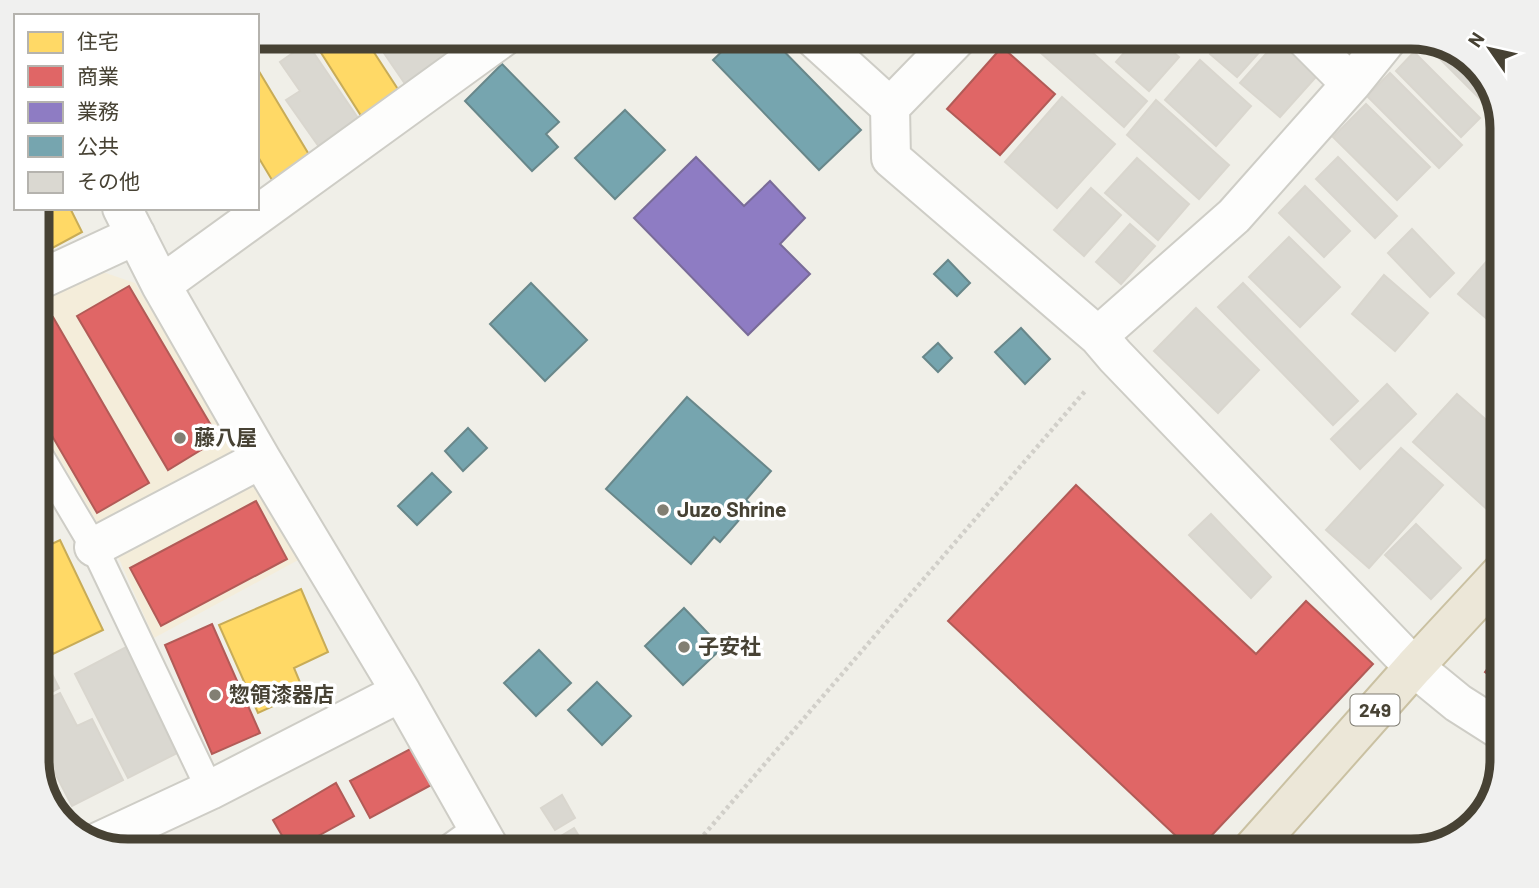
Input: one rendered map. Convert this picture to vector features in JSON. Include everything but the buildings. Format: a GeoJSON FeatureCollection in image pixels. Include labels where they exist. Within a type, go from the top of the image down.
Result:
{"type":"FeatureCollection","features":[{"type":"Feature","properties":{"kind":"highway","name":"249"},"geometry":{"type":"LineString","coordinates":[[1262,839],[1490,585]]}},
{"type":"Feature","properties":{"kind":"street"},"geometry":{"type":"LineString","coordinates":[[161,285],[486,49]]}},
{"type":"Feature","properties":{"kind":"street"},"geometry":{"type":"LineString","coordinates":[[826,49],[890,107]]}},
{"type":"Feature","properties":{"kind":"street"},"geometry":{"type":"LineString","coordinates":[[946,49],[890,107],[891,158],[1107,346],[1414,667],[1458,703],[1490,724]]}},
{"type":"Feature","properties":{"kind":"street"},"geometry":{"type":"LineString","coordinates":[[1316,49],[1351,84]]}},
{"type":"Feature","properties":{"kind":"street"},"geometry":{"type":"LineString","coordinates":[[1107,346],[1234,216],[1379,49]]}},
{"type":"Feature","properties":{"kind":"street"},"geometry":{"type":"LineString","coordinates":[[49,273],[129,221],[161,285],[261,459],[401,692],[483,839]]}},
{"type":"Feature","properties":{"kind":"street"},"geometry":{"type":"LineString","coordinates":[[94,547],[261,459]]}},
{"type":"Feature","properties":{"kind":"street"},"geometry":{"type":"LineString","coordinates":[[110,836],[209,790],[401,692]]}},
{"type":"Feature","properties":{"kind":"lane"},"geometry":{"type":"LineString","coordinates":[[49,471],[94,547],[209,790]]}},
{"type":"Feature","properties":{"kind":"path"},"geometry":{"type":"LineString","coordinates":[[700,839],[1107,346]]}},
{"type":"Feature","properties":{"kind":"shaded area"},"geometry":{"type":"Polygon","coordinates":[[[97,270],[135,283],[300,559],[154,638],[120,561],[49,441],[49,294],[97,270]]]}},
{"type":"Feature","properties":{"kind":"place","name":"藤八屋"},"geometry":{"type":"Point","coordinates":[180,438]}},
{"type":"Feature","properties":{"kind":"place","name":"Juzo Shrine"},"geometry":{"type":"Point","coordinates":[663,510]}},
{"type":"Feature","properties":{"kind":"place","name":"子安社"},"geometry":{"type":"Point","coordinates":[684,647]}},
{"type":"Feature","properties":{"kind":"place","name":"惣領漆器店"},"geometry":{"type":"Point","coordinates":[215,695]}}]}
